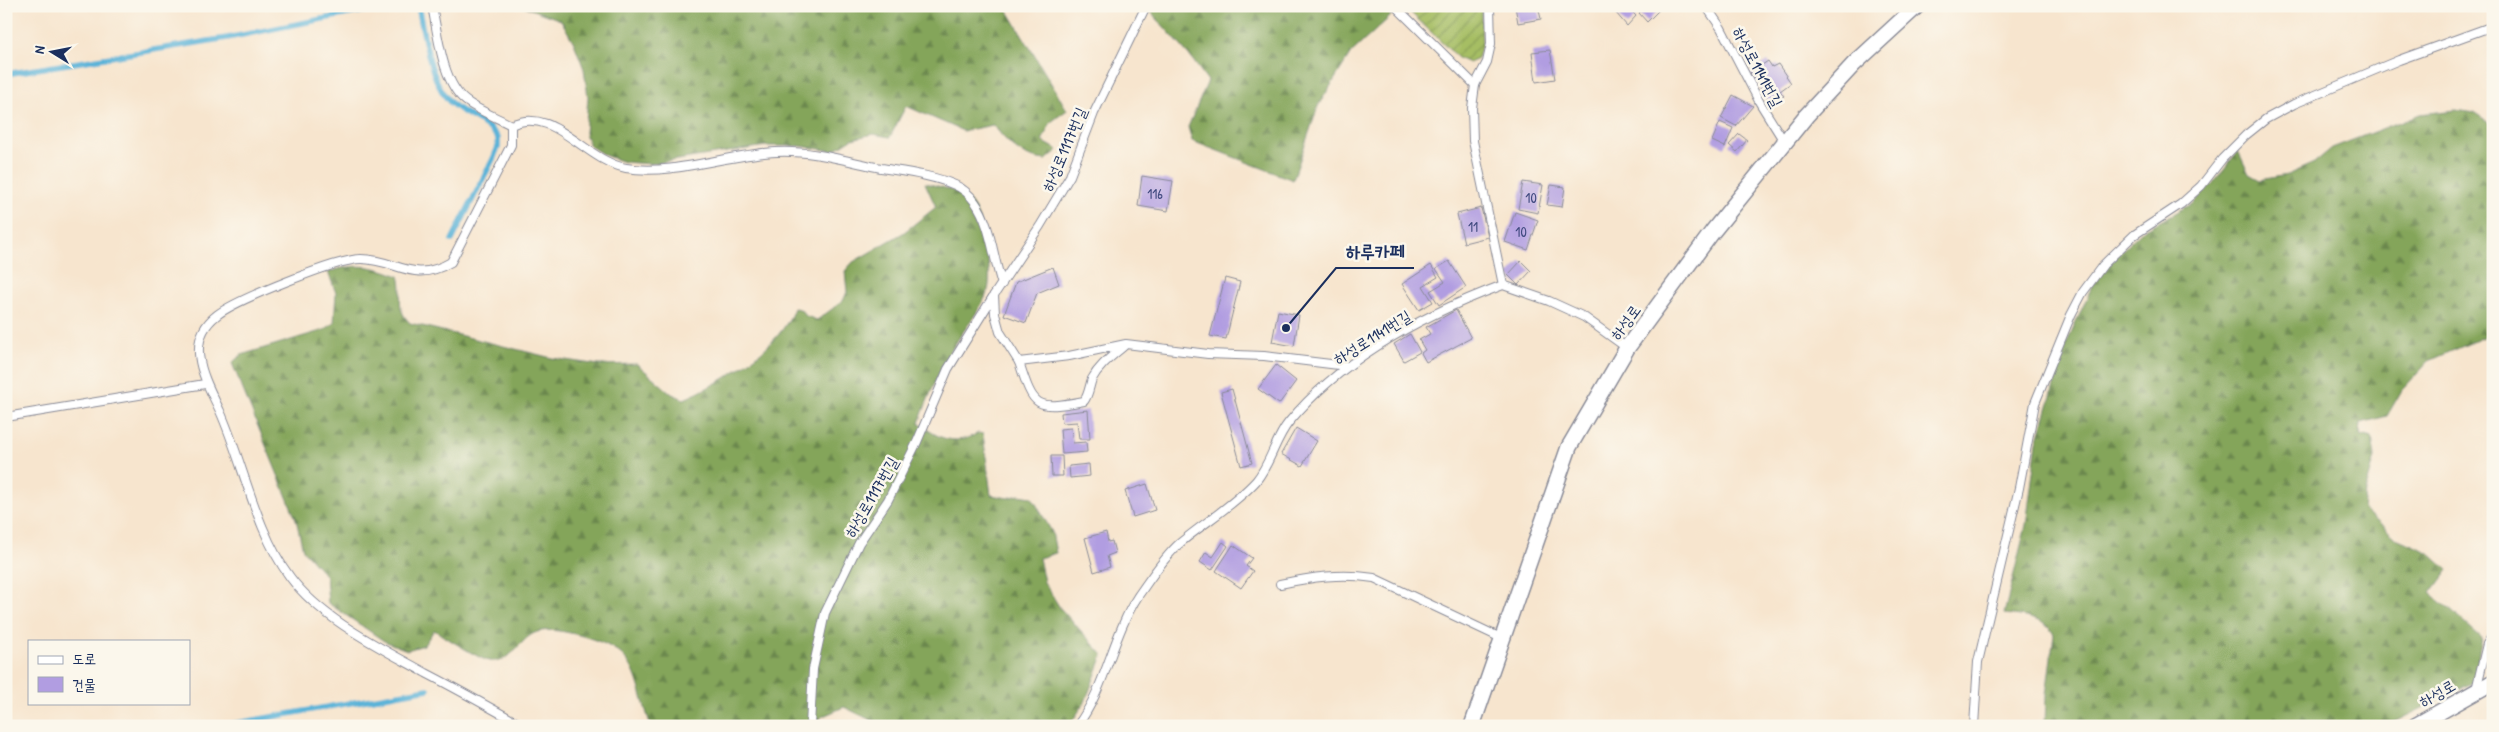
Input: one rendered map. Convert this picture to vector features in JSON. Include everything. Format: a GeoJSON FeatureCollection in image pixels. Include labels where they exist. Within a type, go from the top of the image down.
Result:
{"type":"FeatureCollection","features":[{"type":"Feature","properties":{"kind":"street","name":"하성로"},"geometry":{"type":"LineString","coordinates":[[1472,726],[1500,638],[1569,447],[1626,348],[1713,231],[1785,142],[1854,64],[1917,6]]}},
{"type":"Feature","properties":{"kind":"street","name":"하성로"},"geometry":{"type":"LineString","coordinates":[[2415,726],[2493,682]]}},
{"type":"Feature","properties":{"kind":"lane"},"geometry":{"type":"LineString","coordinates":[[432,6],[441,50],[455,90],[466,101],[511,125]]}},
{"type":"Feature","properties":{"kind":"lane","name":"하성로1117번길"},"geometry":{"type":"LineString","coordinates":[[810,726],[813,669],[820,634],[831,601],[859,543],[888,500],[917,442],[948,369],[1070,176],[1094,113],[1146,6]]}},
{"type":"Feature","properties":{"kind":"lane"},"geometry":{"type":"LineString","coordinates":[[1395,6],[1475,85]]}},
{"type":"Feature","properties":{"kind":"lane"},"geometry":{"type":"LineString","coordinates":[[1490,6],[1491,44],[1487,62],[1475,85],[1472,108],[1473,141],[1503,286],[1572,311],[1626,348]]}},
{"type":"Feature","properties":{"kind":"lane","name":"하성로1141번길"},"geometry":{"type":"LineString","coordinates":[[1706,6],[1721,28],[1760,103],[1785,142]]}},
{"type":"Feature","properties":{"kind":"lane"},"geometry":{"type":"LineString","coordinates":[[1974,726],[1978,662],[2019,488],[2035,403],[2071,315],[2093,279],[2134,235],[2181,204],[2201,186],[2222,159],[2246,135],[2266,119],[2294,104],[2399,60],[2493,26]]}},
{"type":"Feature","properties":{"kind":"lane"},"geometry":{"type":"LineString","coordinates":[[511,125],[519,121],[539,121],[555,127],[592,155],[608,164],[626,168],[655,170],[750,155],[796,152],[916,175],[955,185],[967,192],[983,213],[1002,284]]}},
{"type":"Feature","properties":{"kind":"lane"},"geometry":{"type":"LineString","coordinates":[[511,125],[511,145],[451,262],[439,269],[426,272],[407,270],[364,259],[346,260],[234,305],[211,321],[199,341],[198,353],[205,384],[220,412],[267,536],[290,577],[303,592],[316,604],[377,646],[523,726]]}},
{"type":"Feature","properties":{"kind":"lane","name":"하성로1141번길"},"geometry":{"type":"LineString","coordinates":[[1077,726],[1093,699],[1123,622],[1139,595],[1178,545],[1255,481],[1267,466],[1287,424],[1304,404],[1347,366],[1450,307],[1503,286]]}},
{"type":"Feature","properties":{"kind":"lane"},"geometry":{"type":"LineString","coordinates":[[994,295],[995,314],[1000,332],[1019,362],[1029,392],[1035,400],[1046,406],[1084,401],[1089,394],[1091,381],[1101,366],[1126,344]]}},
{"type":"Feature","properties":{"kind":"lane"},"geometry":{"type":"LineString","coordinates":[[1019,362],[1069,356],[1126,344],[1208,354],[1264,356],[1347,366]]}},
{"type":"Feature","properties":{"kind":"lane"},"geometry":{"type":"LineString","coordinates":[[6,417],[205,384]]}},
{"type":"Feature","properties":{"kind":"lane"},"geometry":{"type":"LineString","coordinates":[[1280,584],[1326,576],[1353,575],[1374,578],[1500,638]]}},
{"type":"Feature","properties":{"kind":"lane","name":"하성로"},"geometry":{"type":"LineString","coordinates":[[2476,691],[2487,644],[2493,635]]}},
{"type":"Feature","properties":{"kind":"green space"},"geometry":{"type":"Polygon","coordinates":[[[522,6],[1005,6],[1067,110],[1051,122],[1042,141],[1058,150],[1046,160],[1037,159],[1015,148],[993,125],[963,131],[906,106],[890,137],[873,134],[852,139],[833,151],[800,146],[766,146],[651,164],[624,162],[604,155],[590,146],[585,133],[588,97],[584,69],[574,43],[561,20],[522,6]]]}},
{"type":"Feature","properties":{"kind":"green space"},"geometry":{"type":"Polygon","coordinates":[[[1154,6],[1382,6],[1391,16],[1351,53],[1318,106],[1293,180],[1192,141],[1188,127],[1208,81],[1189,55],[1151,12],[1154,6]]]}},
{"type":"Feature","properties":{"kind":"green space"},"geometry":{"type":"Polygon","coordinates":[[[1404,6],[1481,6],[1482,43],[1478,59],[1469,63],[1458,58],[1404,6]]]}},
{"type":"Feature","properties":{"kind":"green space"},"geometry":{"type":"Polygon","coordinates":[[[2456,110],[2475,113],[2493,125],[2493,333],[2429,361],[2402,390],[2387,416],[2361,423],[2360,435],[2372,438],[2375,457],[2365,492],[2363,509],[2396,538],[2428,552],[2448,570],[2431,593],[2482,638],[2473,683],[2386,726],[2045,726],[2046,695],[2054,635],[2050,629],[2039,621],[2004,614],[2026,525],[2037,442],[2067,343],[2092,286],[2107,265],[2142,231],[2192,204],[2213,183],[2238,151],[2249,174],[2260,180],[2287,175],[2314,163],[2332,148],[2420,114],[2456,110]]]}},
{"type":"Feature","properties":{"kind":"green space"},"geometry":{"type":"Polygon","coordinates":[[[925,183],[960,194],[975,209],[986,245],[989,282],[982,304],[950,352],[940,372],[919,423],[933,433],[947,439],[962,439],[978,433],[983,434],[991,495],[1008,498],[1019,495],[1032,497],[1052,532],[1056,553],[1039,558],[1044,582],[1060,608],[1103,655],[1085,702],[1069,726],[883,726],[844,707],[823,716],[813,726],[651,726],[631,667],[624,657],[614,649],[599,642],[579,635],[553,630],[542,631],[525,639],[505,658],[498,661],[490,661],[471,653],[434,630],[424,645],[407,650],[384,641],[328,603],[326,576],[303,550],[296,519],[232,363],[241,355],[324,330],[334,323],[336,293],[328,272],[347,267],[364,266],[380,269],[399,276],[402,311],[410,323],[552,358],[599,365],[637,364],[672,394],[684,399],[732,374],[763,350],[777,337],[787,323],[794,308],[800,309],[806,316],[817,320],[843,301],[847,292],[845,271],[853,262],[903,233],[936,207],[925,183]]]}},
{"type":"Feature","properties":{"kind":"building"},"geometry":{"type":"Polygon","coordinates":[[[1515,6],[1538,6],[1541,19],[1518,23],[1515,6]]]}},
{"type":"Feature","properties":{"kind":"building"},"geometry":{"type":"Polygon","coordinates":[[[1610,6],[1627,6],[1636,16],[1627,26],[1610,6]]]}},
{"type":"Feature","properties":{"kind":"building"},"geometry":{"type":"Polygon","coordinates":[[[1646,6],[1663,6],[1647,22],[1639,13],[1646,6]]]}},
{"type":"Feature","properties":{"kind":"building"},"geometry":{"type":"Polygon","coordinates":[[[1550,50],[1555,79],[1536,82],[1532,52],[1550,50]]]}},
{"type":"Feature","properties":{"kind":"building"},"geometry":{"type":"Polygon","coordinates":[[[1768,61],[1772,67],[1778,64],[1791,83],[1780,91],[1784,96],[1772,104],[1750,73],[1768,61]]]}},
{"type":"Feature","properties":{"kind":"building"},"geometry":{"type":"Polygon","coordinates":[[[1733,95],[1753,106],[1736,126],[1721,118],[1733,95]]]}},
{"type":"Feature","properties":{"kind":"building"},"geometry":{"type":"Polygon","coordinates":[[[1720,122],[1733,128],[1725,147],[1712,141],[1720,122]]]}},
{"type":"Feature","properties":{"kind":"building"},"geometry":{"type":"Polygon","coordinates":[[[1739,134],[1747,140],[1737,152],[1729,145],[1739,134]]]}},
{"type":"Feature","properties":{"kind":"building"},"geometry":{"type":"Polygon","coordinates":[[[1142,176],[1173,181],[1168,211],[1138,206],[1142,176]]]}},
{"type":"Feature","properties":{"kind":"building"},"geometry":{"type":"Polygon","coordinates":[[[1523,182],[1543,185],[1538,213],[1518,209],[1523,182]]]}},
{"type":"Feature","properties":{"kind":"building"},"geometry":{"type":"Polygon","coordinates":[[[1551,185],[1565,187],[1562,207],[1547,205],[1551,185]]]}},
{"type":"Feature","properties":{"kind":"building"},"geometry":{"type":"Polygon","coordinates":[[[1481,208],[1488,237],[1464,243],[1457,214],[1481,208]]]}},
{"type":"Feature","properties":{"kind":"building"},"geometry":{"type":"Polygon","coordinates":[[[1515,212],[1538,220],[1528,250],[1505,242],[1515,212]]]}},
{"type":"Feature","properties":{"kind":"building"},"geometry":{"type":"Polygon","coordinates":[[[1449,261],[1466,287],[1439,305],[1430,291],[1445,282],[1436,269],[1449,261]]]}},
{"type":"Feature","properties":{"kind":"building"},"geometry":{"type":"Polygon","coordinates":[[[1521,261],[1531,271],[1518,285],[1508,275],[1521,261]]]}},
{"type":"Feature","properties":{"kind":"building"},"geometry":{"type":"Polygon","coordinates":[[[1431,265],[1438,277],[1423,286],[1433,302],[1419,310],[1402,284],[1431,265]]]}},
{"type":"Feature","properties":{"kind":"building"},"geometry":{"type":"Polygon","coordinates":[[[1053,267],[1059,284],[1037,293],[1026,323],[1004,315],[1016,282],[1053,267]]]}},
{"type":"Feature","properties":{"kind":"building"},"geometry":{"type":"Polygon","coordinates":[[[1225,278],[1240,282],[1226,339],[1210,336],[1225,278]]]}},
{"type":"Feature","properties":{"kind":"building"},"geometry":{"type":"Polygon","coordinates":[[[1456,310],[1471,338],[1426,362],[1421,353],[1425,350],[1419,340],[1430,334],[1426,327],[1456,310]]]}},
{"type":"Feature","properties":{"kind":"building"},"geometry":{"type":"Polygon","coordinates":[[[1278,311],[1299,315],[1294,346],[1272,342],[1278,311]]]}},
{"type":"Feature","properties":{"kind":"building"},"geometry":{"type":"Polygon","coordinates":[[[1410,334],[1420,352],[1404,361],[1394,344],[1410,334]]]}},
{"type":"Feature","properties":{"kind":"building"},"geometry":{"type":"Polygon","coordinates":[[[1276,365],[1296,381],[1279,404],[1258,389],[1276,365]]]}},
{"type":"Feature","properties":{"kind":"building"},"geometry":{"type":"Polygon","coordinates":[[[1232,389],[1252,463],[1241,466],[1221,392],[1232,389]]]}},
{"type":"Feature","properties":{"kind":"building"},"geometry":{"type":"Polygon","coordinates":[[[1088,410],[1090,439],[1079,439],[1077,422],[1062,423],[1061,413],[1088,410]]]}},
{"type":"Feature","properties":{"kind":"building"},"geometry":{"type":"Polygon","coordinates":[[[1071,428],[1073,443],[1086,442],[1087,452],[1062,454],[1060,429],[1071,428]]]}},
{"type":"Feature","properties":{"kind":"building"},"geometry":{"type":"Polygon","coordinates":[[[1296,428],[1317,441],[1302,466],[1281,454],[1296,428]]]}},
{"type":"Feature","properties":{"kind":"building"},"geometry":{"type":"Polygon","coordinates":[[[1051,456],[1062,456],[1063,476],[1052,476],[1051,456]]]}},
{"type":"Feature","properties":{"kind":"building"},"geometry":{"type":"Polygon","coordinates":[[[1089,464],[1090,476],[1070,478],[1069,466],[1089,464]]]}},
{"type":"Feature","properties":{"kind":"building"},"geometry":{"type":"Polygon","coordinates":[[[1147,484],[1155,510],[1133,517],[1125,491],[1147,484]]]}},
{"type":"Feature","properties":{"kind":"building"},"geometry":{"type":"Polygon","coordinates":[[[1106,532],[1108,542],[1112,541],[1115,553],[1107,556],[1110,567],[1094,572],[1085,538],[1106,532]]]}},
{"type":"Feature","properties":{"kind":"building"},"geometry":{"type":"Polygon","coordinates":[[[1223,542],[1228,546],[1212,570],[1200,562],[1206,552],[1213,557],[1223,542]]]}},
{"type":"Feature","properties":{"kind":"building"},"geometry":{"type":"Polygon","coordinates":[[[1233,545],[1252,558],[1246,566],[1253,571],[1241,588],[1216,571],[1233,545]]]}},
{"type":"Feature","properties":{"kind":"waterway"},"geometry":{"type":"LineString","coordinates":[[6,74],[227,38],[388,6]]}},
{"type":"Feature","properties":{"kind":"waterway"},"geometry":{"type":"LineString","coordinates":[[418,6],[433,72],[444,95],[452,104],[483,123],[498,138],[498,147],[493,159],[452,240]]}},
{"type":"Feature","properties":{"kind":"waterway"},"geometry":{"type":"LineString","coordinates":[[221,726],[428,689]]}},
{"type":"Feature","properties":{"kind":"place","name":"하루카페"},"geometry":{"type":"Point","coordinates":[1286,328]}}]}
